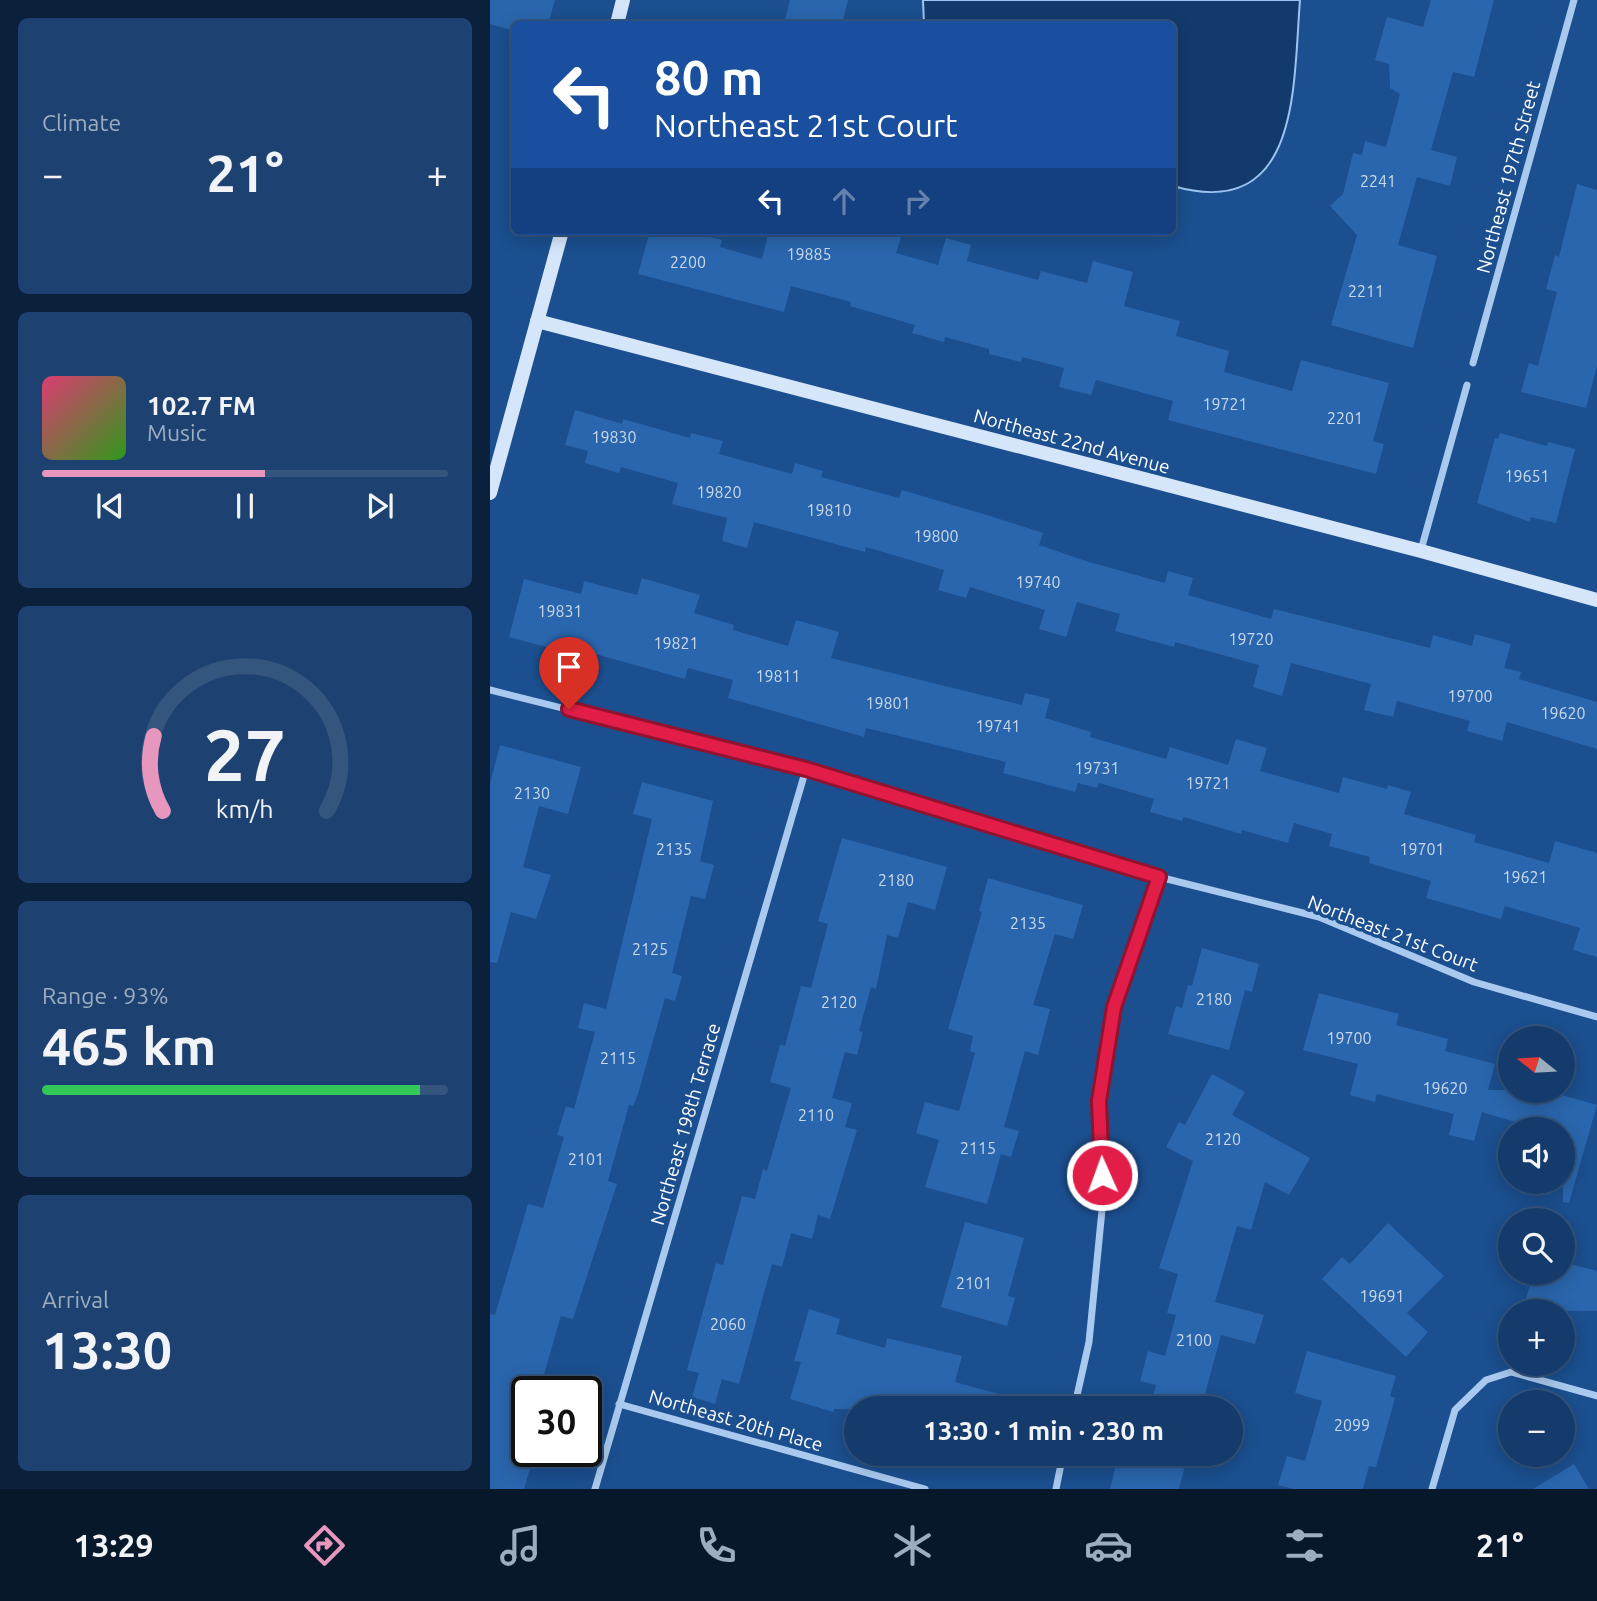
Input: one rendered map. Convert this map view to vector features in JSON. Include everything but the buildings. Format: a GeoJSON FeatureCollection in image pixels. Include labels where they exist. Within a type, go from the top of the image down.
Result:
{"type":"FeatureCollection","features":[{"type":"Feature","properties":{"kind":"street"},"geometry":{"type":"LineString","coordinates":[[618,21],[623,0]]}},
{"type":"Feature","properties":{"kind":"street","name":"Northeast 197th Street"},"geometry":{"type":"LineString","coordinates":[[1473,362],[1574,0]]}},
{"type":"Feature","properties":{"kind":"street"},"geometry":{"type":"LineString","coordinates":[[490,493],[561,235]]}},
{"type":"Feature","properties":{"kind":"street","name":"Northeast 22nd Avenue"},"geometry":{"type":"LineString","coordinates":[[537,321],[1421,551],[1597,600]]}},
{"type":"Feature","properties":{"kind":"street"},"geometry":{"type":"LineString","coordinates":[[1421,551],[1466,385]]}},
{"type":"Feature","properties":{"kind":"street","name":"Northeast 21st Court"},"geometry":{"type":"LineString","coordinates":[[490,690],[806,769],[1159,877],[1319,917],[1474,982],[1597,1017]]}},
{"type":"Feature","properties":{"kind":"street","name":"Northeast 198th Terrace"},"geometry":{"type":"LineString","coordinates":[[595,1489],[806,769]]}},
{"type":"Feature","properties":{"kind":"street"},"geometry":{"type":"LineString","coordinates":[[1077,1396],[1089,1342],[1102,1200],[1099,1101],[1114,1007],[1159,877]]}},
{"type":"Feature","properties":{"kind":"street"},"geometry":{"type":"LineString","coordinates":[[1432,1489],[1455,1410],[1486,1380],[1511,1372],[1597,1396]]}},
{"type":"Feature","properties":{"kind":"street","name":"Northeast 20th Place"},"geometry":{"type":"LineString","coordinates":[[619,1404],[925,1489]]}},
{"type":"Feature","properties":{"kind":"street"},"geometry":{"type":"LineString","coordinates":[[1056,1489],[1061,1466]]}},
{"type":"Feature","properties":{"kind":"water"},"geometry":{"type":"Polygon","coordinates":[[[923,0],[1300,0],[1295,70],[1282,139],[1268,166],[1246,184],[1215,192],[1176,186],[1176,21],[924,21],[923,0]]]}},
{"type":"Feature","properties":{"kind":"route"},"geometry":{"type":"LineString","coordinates":[[569,709],[806,769],[1159,877],[1114,1007],[1099,1101],[1102,1175]]}}]}
